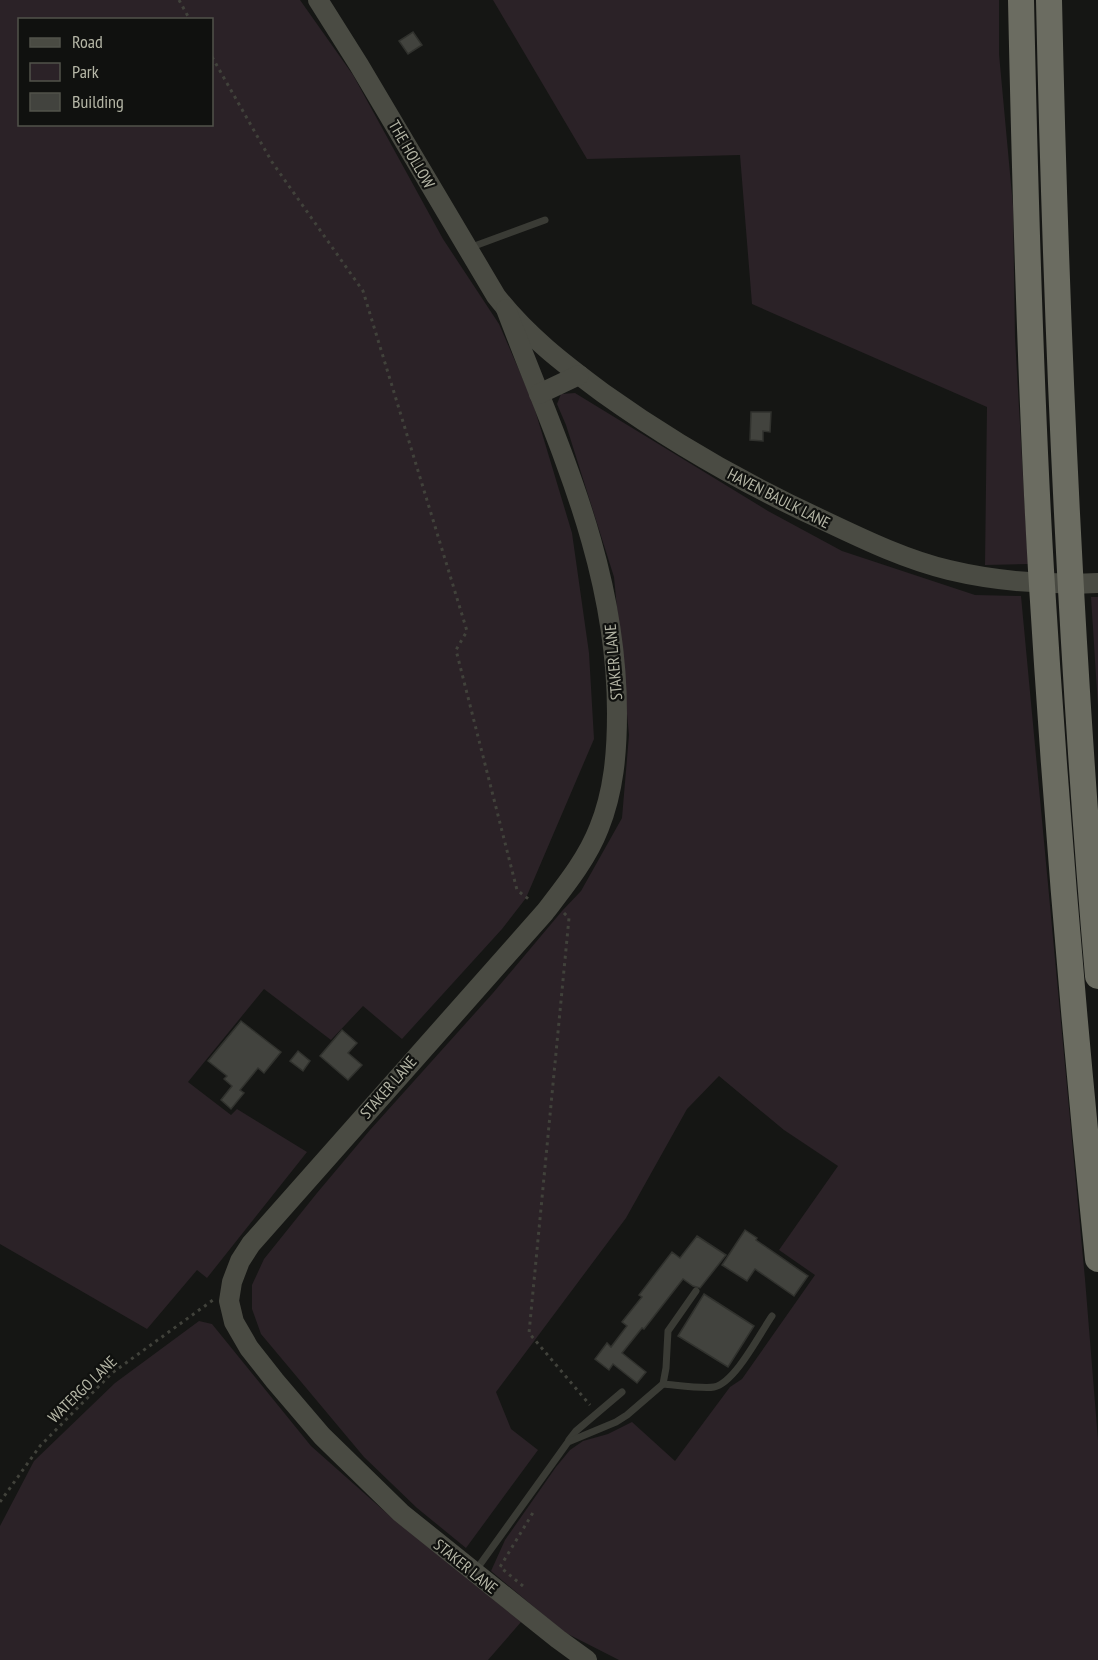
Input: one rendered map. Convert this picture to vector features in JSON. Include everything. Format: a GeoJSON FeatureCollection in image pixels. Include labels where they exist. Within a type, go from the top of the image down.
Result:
{"type":"FeatureCollection","features":[{"type":"Feature","properties":{"kind":"highway"},"geometry":{"type":"LineString","coordinates":[[1022,0],[1025,158],[1043,603],[1069,964],[1098,1259]]}},
{"type":"Feature","properties":{"kind":"highway"},"geometry":{"type":"LineString","coordinates":[[1049,0],[1060,366],[1069,568],[1098,976]]}},
{"type":"Feature","properties":{"kind":"street","name":"THE HOLLOW"},"geometry":{"type":"LineString","coordinates":[[318,0],[365,75],[467,249],[506,309]]}},
{"type":"Feature","properties":{"kind":"street","name":"STAKER LANE"},"geometry":{"type":"LineString","coordinates":[[506,309],[577,492],[600,568],[613,632],[617,689],[617,752],[599,830],[575,873],[549,907],[251,1244],[240,1261],[232,1282],[229,1301],[234,1322],[249,1348],[322,1436],[401,1513],[571,1650],[587,1660]]}},
{"type":"Feature","properties":{"kind":"street","name":"HAVEN BAULK LANE"},"geometry":{"type":"LineString","coordinates":[[506,309],[540,344],[630,412],[741,480],[784,502],[893,552],[948,570],[993,580],[1046,584],[1098,583]]}},
{"type":"Feature","properties":{"kind":"street"},"geometry":{"type":"LineString","coordinates":[[539,394],[579,375]]}},
{"type":"Feature","properties":{"kind":"lane"},"geometry":{"type":"LineString","coordinates":[[467,249],[545,220]]}},
{"type":"Feature","properties":{"kind":"lane"},"geometry":{"type":"LineString","coordinates":[[568,1442],[616,1422],[663,1384],[668,1331],[696,1291]]}},
{"type":"Feature","properties":{"kind":"lane"},"geometry":{"type":"LineString","coordinates":[[663,1384],[714,1387],[724,1382],[737,1368],[772,1316]]}},
{"type":"Feature","properties":{"kind":"lane"},"geometry":{"type":"LineString","coordinates":[[475,1573],[576,1431],[622,1392]]}},
{"type":"Feature","properties":{"kind":"path"},"geometry":{"type":"LineString","coordinates":[[178,0],[189,18]]}},
{"type":"Feature","properties":{"kind":"path"},"geometry":{"type":"LineString","coordinates":[[213,59],[272,162],[363,291],[467,631],[456,650],[517,890],[569,918],[528,1333],[585,1397],[596,1413]]}},
{"type":"Feature","properties":{"kind":"path","name":"WATERGO LANE"},"geometry":{"type":"LineString","coordinates":[[0,1502],[40,1446],[112,1373],[213,1300],[229,1301]]}},
{"type":"Feature","properties":{"kind":"path"},"geometry":{"type":"LineString","coordinates":[[526,1589],[500,1568],[535,1510]]}},
{"type":"Feature","properties":{"kind":"green space"},"geometry":{"type":"Polygon","coordinates":[[[0,0],[300,0],[353,75],[443,239],[499,324],[532,400],[572,533],[589,653],[594,739],[526,898],[502,929],[402,1039],[363,1006],[331,1040],[264,989],[188,1082],[231,1115],[237,1109],[307,1152],[207,1278],[197,1270],[147,1329],[0,1244],[0,0]]]}},
{"type":"Feature","properties":{"kind":"green space"},"geometry":{"type":"Polygon","coordinates":[[[493,0],[999,0],[999,54],[1013,206],[1015,338],[1028,564],[985,565],[987,407],[752,304],[740,155],[587,159],[493,0]]]}},
{"type":"Feature","properties":{"kind":"green space"},"geometry":{"type":"Polygon","coordinates":[[[575,393],[768,511],[842,551],[975,595],[1021,596],[1098,1440],[1098,1660],[619,1660],[564,1632],[491,1571],[505,1540],[556,1467],[570,1450],[583,1441],[608,1434],[632,1422],[675,1461],[730,1387],[742,1379],[815,1275],[779,1250],[838,1166],[784,1130],[719,1076],[687,1109],[626,1218],[496,1392],[511,1429],[538,1450],[466,1548],[417,1508],[364,1457],[261,1334],[252,1309],[252,1285],[264,1259],[370,1130],[581,891],[622,818],[629,735],[614,577],[566,425],[557,404],[561,394],[575,393]]]}},
{"type":"Feature","properties":{"kind":"green space"},"geometry":{"type":"Polygon","coordinates":[[[1091,597],[1098,597],[1098,707],[1091,597]]]}},
{"type":"Feature","properties":{"kind":"green space"},"geometry":{"type":"Polygon","coordinates":[[[199,1321],[212,1324],[311,1446],[391,1517],[521,1622],[488,1660],[0,1660],[0,1526],[34,1461],[115,1383],[199,1321]]]}},
{"type":"Feature","properties":{"kind":"building"},"geometry":{"type":"Polygon","coordinates":[[[413,32],[422,45],[408,54],[399,41],[413,32]]]}},
{"type":"Feature","properties":{"kind":"building"},"geometry":{"type":"Polygon","coordinates":[[[751,412],[771,412],[770,432],[763,431],[763,441],[750,440],[751,412]]]}},
{"type":"Feature","properties":{"kind":"building"},"geometry":{"type":"Polygon","coordinates":[[[241,1021],[281,1052],[264,1073],[258,1068],[240,1090],[244,1093],[231,1109],[221,1100],[232,1086],[224,1079],[227,1076],[208,1061],[241,1021]]]}},
{"type":"Feature","properties":{"kind":"building"},"geometry":{"type":"Polygon","coordinates":[[[342,1030],[357,1043],[348,1053],[362,1065],[348,1080],[320,1056],[342,1030]]]}},
{"type":"Feature","properties":{"kind":"building"},"geometry":{"type":"Polygon","coordinates":[[[298,1051],[310,1061],[303,1071],[290,1061],[298,1051]]]}},
{"type":"Feature","properties":{"kind":"building"},"geometry":{"type":"Polygon","coordinates":[[[745,1230],[808,1276],[794,1296],[755,1269],[747,1281],[722,1265],[745,1230]]]}},
{"type":"Feature","properties":{"kind":"building"},"geometry":{"type":"Polygon","coordinates":[[[697,1236],[726,1255],[700,1288],[683,1279],[622,1353],[646,1372],[637,1383],[613,1364],[609,1370],[595,1359],[607,1343],[611,1347],[627,1326],[622,1322],[642,1297],[639,1295],[672,1252],[680,1258],[697,1236]]]}},
{"type":"Feature","properties":{"kind":"building"},"geometry":{"type":"Polygon","coordinates":[[[704,1294],[754,1326],[728,1367],[678,1336],[704,1294]]]}}]}
